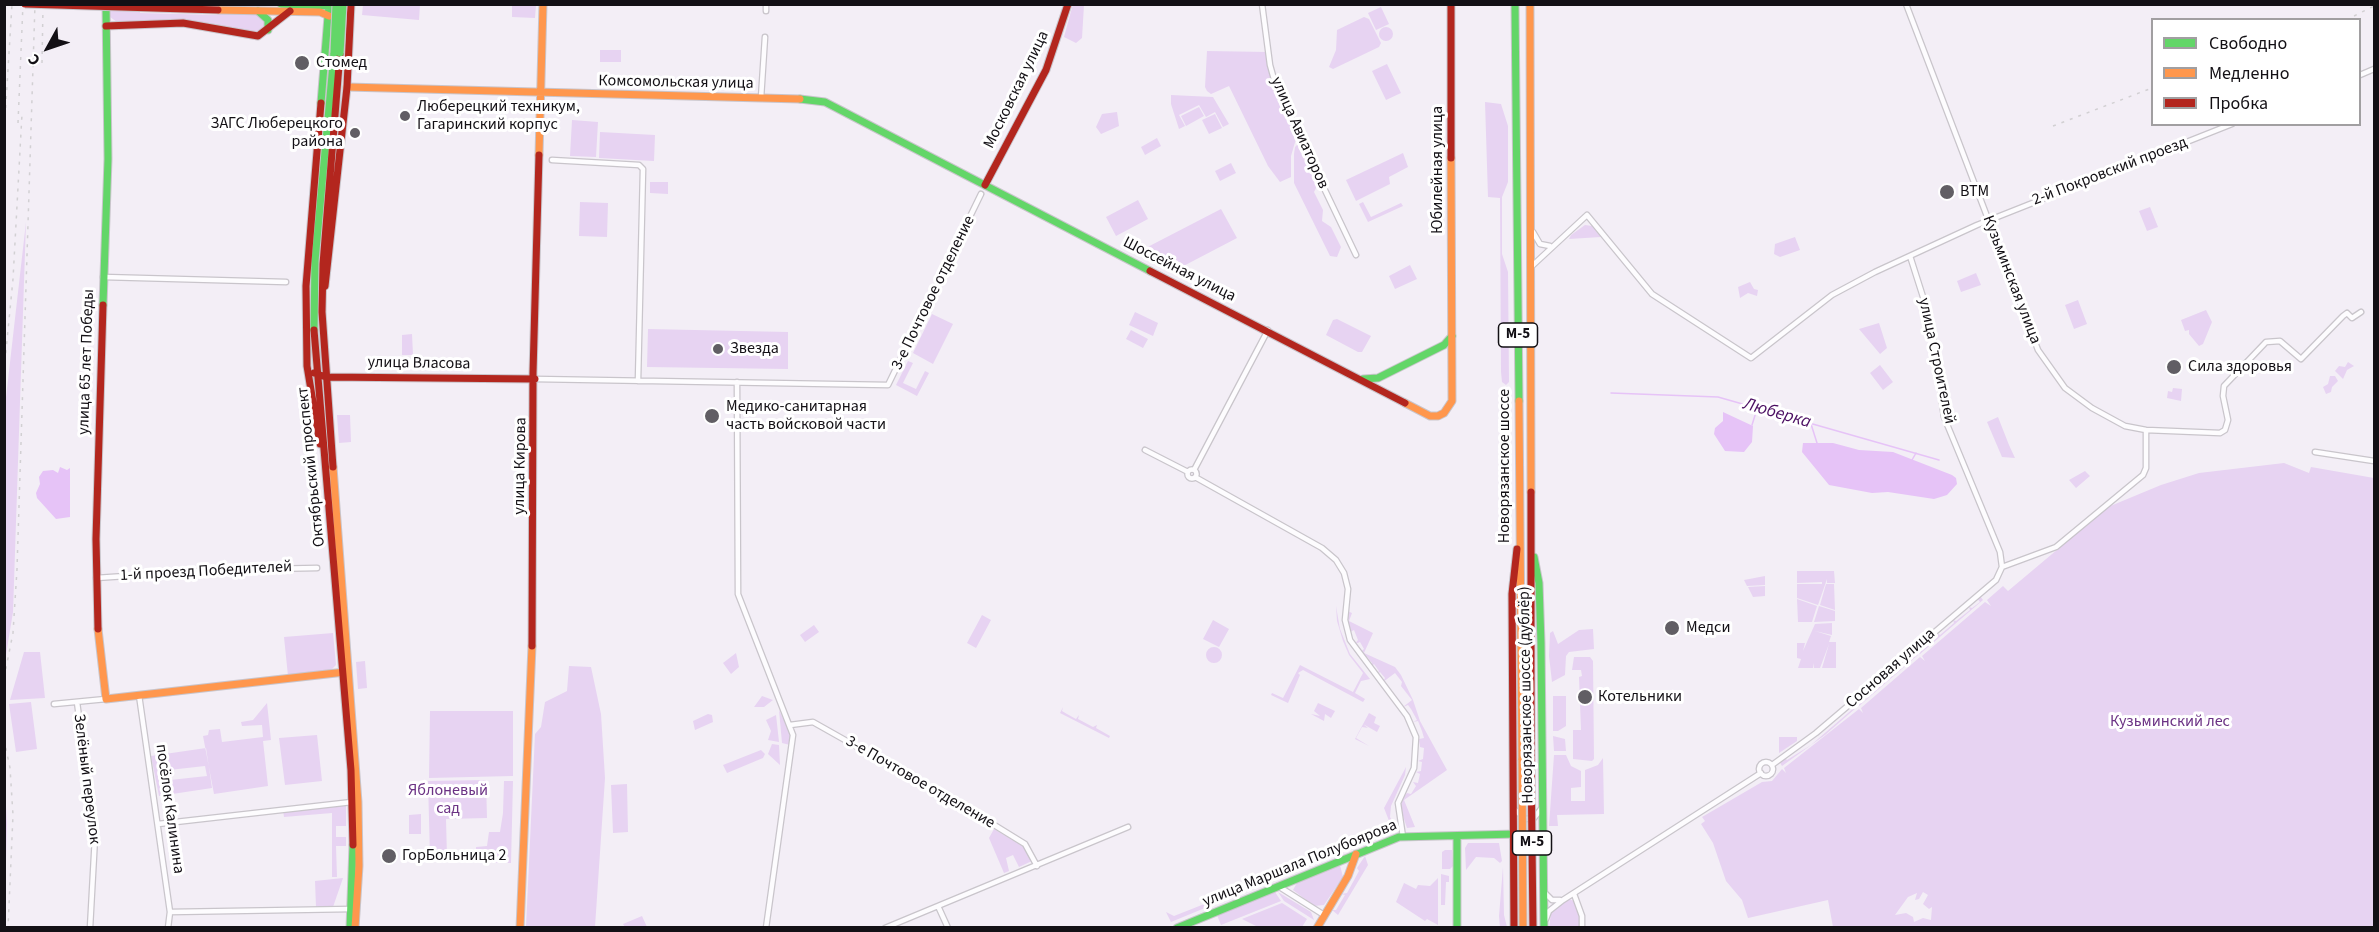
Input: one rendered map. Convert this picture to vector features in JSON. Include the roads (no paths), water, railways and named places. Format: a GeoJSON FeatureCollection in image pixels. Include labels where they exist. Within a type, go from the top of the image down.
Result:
{"type":"FeatureCollection","features":[{"type":"Feature","properties":{"kind":"main road"},"geometry":{"type":"LineString","coordinates":[[25,4],[218,10],[351,6],[347,87],[322,312]]}},
{"type":"Feature","properties":{"kind":"main road","name":"улица 65 лет Победы"},"geometry":{"type":"LineString","coordinates":[[106,4],[108,159],[96,578],[98,638],[106,699]]}},
{"type":"Feature","properties":{"kind":"main road"},"geometry":{"type":"LineString","coordinates":[[281,4],[329,16]]}},
{"type":"Feature","properties":{"kind":"main road","name":"Октябрьский проспект"},"geometry":{"type":"LineString","coordinates":[[343,4],[315,261],[314,335],[358,802],[359,866],[355,927]]}},
{"type":"Feature","properties":{"kind":"main road","name":"улица Кирова"},"geometry":{"type":"LineString","coordinates":[[520,927],[531,692],[535,379],[533,362],[543,4]]}},
{"type":"Feature","properties":{"kind":"main road","name":"Московская улица"},"geometry":{"type":"LineString","coordinates":[[986,185],[1046,70],[1057,43],[1068,4]]}},
{"type":"Feature","properties":{"kind":"main road","name":"Юбилейная улица"},"geometry":{"type":"LineString","coordinates":[[1388,394],[1430,416],[1444,413],[1452,401],[1450,4]]}},
{"type":"Feature","properties":{"kind":"main road","name":"Новорязанское шоссе"},"geometry":{"type":"LineString","coordinates":[[1515,4],[1523,927]]}},
{"type":"Feature","properties":{"kind":"main road","name":"Новорязанское шоссе"},"geometry":{"type":"LineString","coordinates":[[1530,4],[1533,927]]}},
{"type":"Feature","properties":{"kind":"main road"},"geometry":{"type":"LineString","coordinates":[[327,478],[307,366],[307,267],[331,5]]}},
{"type":"Feature","properties":{"kind":"main road","name":"Октябрьский проспект"},"geometry":{"type":"LineString","coordinates":[[331,5],[337,53],[322,264],[322,312],[352,802],[350,927]]}},
{"type":"Feature","properties":{"kind":"main road"},"geometry":{"type":"LineString","coordinates":[[106,26],[183,23],[251,35],[266,32],[288,7]]}},
{"type":"Feature","properties":{"kind":"main road"},"geometry":{"type":"LineString","coordinates":[[256,10],[268,20],[266,32]]}},
{"type":"Feature","properties":{"kind":"main road","name":"Комсомольская улица"},"geometry":{"type":"LineString","coordinates":[[347,87],[815,100],[835,106],[986,185]]}},
{"type":"Feature","properties":{"kind":"main road","name":"Шоссейная улица"},"geometry":{"type":"LineString","coordinates":[[986,185],[1388,394]]}},
{"type":"Feature","properties":{"kind":"main road"},"geometry":{"type":"LineString","coordinates":[[1360,379],[1375,379],[1386,374],[1444,345],[1452,336]]}},
{"type":"Feature","properties":{"kind":"main road"},"geometry":{"type":"LineString","coordinates":[[1444,345],[1453,348]]}},
{"type":"Feature","properties":{"kind":"main road"},"geometry":{"type":"LineString","coordinates":[[307,366],[316,375]]}},
{"type":"Feature","properties":{"kind":"main road"},"geometry":{"type":"LineString","coordinates":[[1386,374],[1384,387],[1388,394]]}},
{"type":"Feature","properties":{"kind":"main road","name":"улица Власова"},"geometry":{"type":"LineString","coordinates":[[316,375],[326,377],[535,379]]}},
{"type":"Feature","properties":{"kind":"main road","name":"Новорязанское шоссе (дублёр)"},"geometry":{"type":"LineString","coordinates":[[1530,534],[1539,583],[1544,927]]}},
{"type":"Feature","properties":{"kind":"main road","name":"Новорязанское шоссе (дублёр)"},"geometry":{"type":"LineString","coordinates":[[1514,927],[1512,594],[1518,538]]}},
{"type":"Feature","properties":{"kind":"main road"},"geometry":{"type":"LineString","coordinates":[[106,699],[345,672]]}},
{"type":"Feature","properties":{"kind":"main road","name":"улица Маршала Полубоярова"},"geometry":{"type":"LineString","coordinates":[[1177,927],[1403,837],[1543,834]]}},
{"type":"Feature","properties":{"kind":"main road"},"geometry":{"type":"LineString","coordinates":[[1457,836],[1457,927]]}},
{"type":"Feature","properties":{"kind":"main road"},"geometry":{"type":"LineString","coordinates":[[1317,927],[1348,876],[1356,854]]}},
{"type":"Feature","properties":{"kind":"street","name":"улица Авиаторов"},"geometry":{"type":"LineString","coordinates":[[1262,4],[1270,65],[1277,90],[1322,178],[1323,186],[1356,255]]}},
{"type":"Feature","properties":{"kind":"street","name":"Кузьминская улица"},"geometry":{"type":"LineString","coordinates":[[1906,4],[2038,350],[2051,372],[2065,388],[2104,416],[2125,426],[2146,430],[2220,434],[2225,430],[2228,420],[2223,396],[2224,386],[2264,344],[2271,339],[2280,341],[2301,359],[2347,313],[2352,318],[2361,312]]}},
{"type":"Feature","properties":{"kind":"street"},"geometry":{"type":"LineString","coordinates":[[761,98],[765,37]]}},
{"type":"Feature","properties":{"kind":"street","name":"2-й Покровский проезд"},"geometry":{"type":"LineString","coordinates":[[1595,223],[1652,294],[1751,358],[1838,292],[1910,256],[1988,220],[2227,126]]}},
{"type":"Feature","properties":{"kind":"street"},"geometry":{"type":"LineString","coordinates":[[552,160],[639,165],[643,169],[639,381]]}},
{"type":"Feature","properties":{"kind":"street","name":"3-е Почтовое отделение"},"geometry":{"type":"LineString","coordinates":[[535,379],[888,385],[981,194]]}},
{"type":"Feature","properties":{"kind":"street"},"geometry":{"type":"LineString","coordinates":[[1530,275],[1534,263],[1587,215],[1595,223]]}},
{"type":"Feature","properties":{"kind":"street"},"geometry":{"type":"LineString","coordinates":[[1530,220],[1536,240],[1544,246],[1552,245]]}},
{"type":"Feature","properties":{"kind":"street"},"geometry":{"type":"LineString","coordinates":[[1575,226],[1595,223]]}},
{"type":"Feature","properties":{"kind":"street","name":"улица Строителей"},"geometry":{"type":"LineString","coordinates":[[1910,256],[1931,322],[1943,411],[2000,552],[2002,567]]}},
{"type":"Feature","properties":{"kind":"street"},"geometry":{"type":"LineString","coordinates":[[103,277],[286,282]]}},
{"type":"Feature","properties":{"kind":"street"},"geometry":{"type":"LineString","coordinates":[[1268,330],[1191,471],[1190,478],[1195,477],[1322,548],[1336,560],[1344,573],[1348,588],[1345,620],[1350,639],[1407,716],[1416,737],[1414,768],[1398,803],[1403,837]]}},
{"type":"Feature","properties":{"kind":"street"},"geometry":{"type":"LineString","coordinates":[[737,382],[738,594],[790,725],[792,747],[765,927]]}},
{"type":"Feature","properties":{"kind":"street"},"geometry":{"type":"LineString","coordinates":[[2002,567],[2056,547],[2143,475],[2146,468],[2146,430]]}},
{"type":"Feature","properties":{"kind":"street"},"geometry":{"type":"LineString","coordinates":[[1145,450],[1191,471]]}},
{"type":"Feature","properties":{"kind":"street"},"geometry":{"type":"LineString","coordinates":[[2314,452],[2374,461]]}},
{"type":"Feature","properties":{"kind":"street","name":"Сосновая улица"},"geometry":{"type":"LineString","coordinates":[[1772,765],[1771,774],[1766,776],[1761,773],[1759,769],[1762,763],[1772,765],[1816,733],[1995,580],[2002,567]]}},
{"type":"Feature","properties":{"kind":"street","name":"1-й проезд Победителей"},"geometry":{"type":"LineString","coordinates":[[96,578],[215,570],[317,568]]}},
{"type":"Feature","properties":{"kind":"street","name":"посёлок Калинина"},"geometry":{"type":"LineString","coordinates":[[139,695],[170,912],[168,927]]}},
{"type":"Feature","properties":{"kind":"street"},"geometry":{"type":"LineString","coordinates":[[54,704],[106,699]]}},
{"type":"Feature","properties":{"kind":"street","name":"Зелёный переулок"},"geometry":{"type":"LineString","coordinates":[[77,702],[95,837],[90,927]]}},
{"type":"Feature","properties":{"kind":"street","name":"3-е Почтовое отделение"},"geometry":{"type":"LineString","coordinates":[[790,725],[813,722],[970,810],[1025,844],[1036,866]]}},
{"type":"Feature","properties":{"kind":"street","name":"Сосновая улица"},"geometry":{"type":"LineString","coordinates":[[1544,927],[1549,911],[1563,900],[1761,773]]}},
{"type":"Feature","properties":{"kind":"street"},"geometry":{"type":"LineString","coordinates":[[158,824],[352,802]]}},
{"type":"Feature","properties":{"kind":"street"},"geometry":{"type":"LineString","coordinates":[[1513,806],[1521,818],[1530,819],[1538,815],[1543,805]]}},
{"type":"Feature","properties":{"kind":"street"},"geometry":{"type":"LineString","coordinates":[[885,927],[1128,827]]}},
{"type":"Feature","properties":{"kind":"street"},"geometry":{"type":"LineString","coordinates":[[1278,885],[1324,915]]}},
{"type":"Feature","properties":{"kind":"street"},"geometry":{"type":"LineString","coordinates":[[1544,890],[1552,900],[1563,900]]}},
{"type":"Feature","properties":{"kind":"street"},"geometry":{"type":"LineString","coordinates":[[1574,894],[1582,916],[1582,927]]}},
{"type":"Feature","properties":{"kind":"street"},"geometry":{"type":"LineString","coordinates":[[938,906],[948,927]]}},
{"type":"Feature","properties":{"kind":"street"},"geometry":{"type":"LineString","coordinates":[[170,912],[352,909]]}},
{"type":"Feature","properties":{"kind":"waterway","name":"Люберка"},"geometry":{"type":"LineString","coordinates":[[1611,393],[1718,397],[1939,460]]}},
{"type":"Feature","properties":{"kind":"waterway"},"geometry":{"type":"LineString","coordinates":[[1752,425],[1757,409]]}},
{"type":"Feature","properties":{"kind":"waterway"},"geometry":{"type":"LineString","coordinates":[[1811,424],[1817,443]]}},
{"type":"Feature","properties":{"kind":"waterway","name":"Люберка"},"geometry":{"type":"LineString","coordinates":[[1912,460],[1916,453]]}},
{"type":"Feature","properties":{"kind":"railway"},"geometry":{"type":"LineString","coordinates":[[4,135],[12,4]]}},
{"type":"Feature","properties":{"kind":"railway"},"geometry":{"type":"LineString","coordinates":[[18,123],[23,4]]}},
{"type":"Feature","properties":{"kind":"railway"},"geometry":{"type":"LineString","coordinates":[[4,678],[13,633],[17,569],[35,4]]}},
{"type":"Feature","properties":{"kind":"railway"},"geometry":{"type":"LineString","coordinates":[[2350,18],[2374,6]]}},
{"type":"Feature","properties":{"kind":"railway"},"geometry":{"type":"LineString","coordinates":[[42,63],[43,7]]}},
{"type":"Feature","properties":{"kind":"railway"},"geometry":{"type":"LineString","coordinates":[[2053,126],[2151,88]]}},
{"type":"Feature","properties":{"kind":"railway"},"geometry":{"type":"LineString","coordinates":[[4,371],[13,279],[22,114]]}},
{"type":"Feature","properties":{"kind":"railway"},"geometry":{"type":"LineString","coordinates":[[4,739],[10,768],[13,815],[8,928]]}},
{"type":"Feature","properties":{"kind":"place","name":"Стомед"},"geometry":{"type":"Point","coordinates":[302,63]}},
{"type":"Feature","properties":{"kind":"place","name":"Люберецкий техникум, Гагаринский корпус"},"geometry":{"type":"Point","coordinates":[405,116]}},
{"type":"Feature","properties":{"kind":"place","name":"ЗАГС Люберецкого района"},"geometry":{"type":"Point","coordinates":[355,133]}},
{"type":"Feature","properties":{"kind":"place","name":"ВТМ"},"geometry":{"type":"Point","coordinates":[1947,192]}},
{"type":"Feature","properties":{"kind":"place","name":"Звезда"},"geometry":{"type":"Point","coordinates":[718,349]}},
{"type":"Feature","properties":{"kind":"place","name":"Сила здоровья"},"geometry":{"type":"Point","coordinates":[2174,367]}},
{"type":"Feature","properties":{"kind":"place","name":"Медико-санитарная часть войсковой части"},"geometry":{"type":"Point","coordinates":[712,416]}},
{"type":"Feature","properties":{"kind":"place","name":"Медси"},"geometry":{"type":"Point","coordinates":[1672,628]}},
{"type":"Feature","properties":{"kind":"place","name":"Котельники"},"geometry":{"type":"Point","coordinates":[1585,697]}},
{"type":"Feature","properties":{"kind":"place","name":"ГорБольница 2"},"geometry":{"type":"Point","coordinates":[389,856]}},
{"type":"Feature","properties":{"kind":"park label","name":"Кузьминский лес"},"geometry":{"type":"Point","coordinates":[2170,722]}},
{"type":"Feature","properties":{"kind":"park label","name":"Яблоневый сад"},"geometry":{"type":"Point","coordinates":[448,800]}}]}
